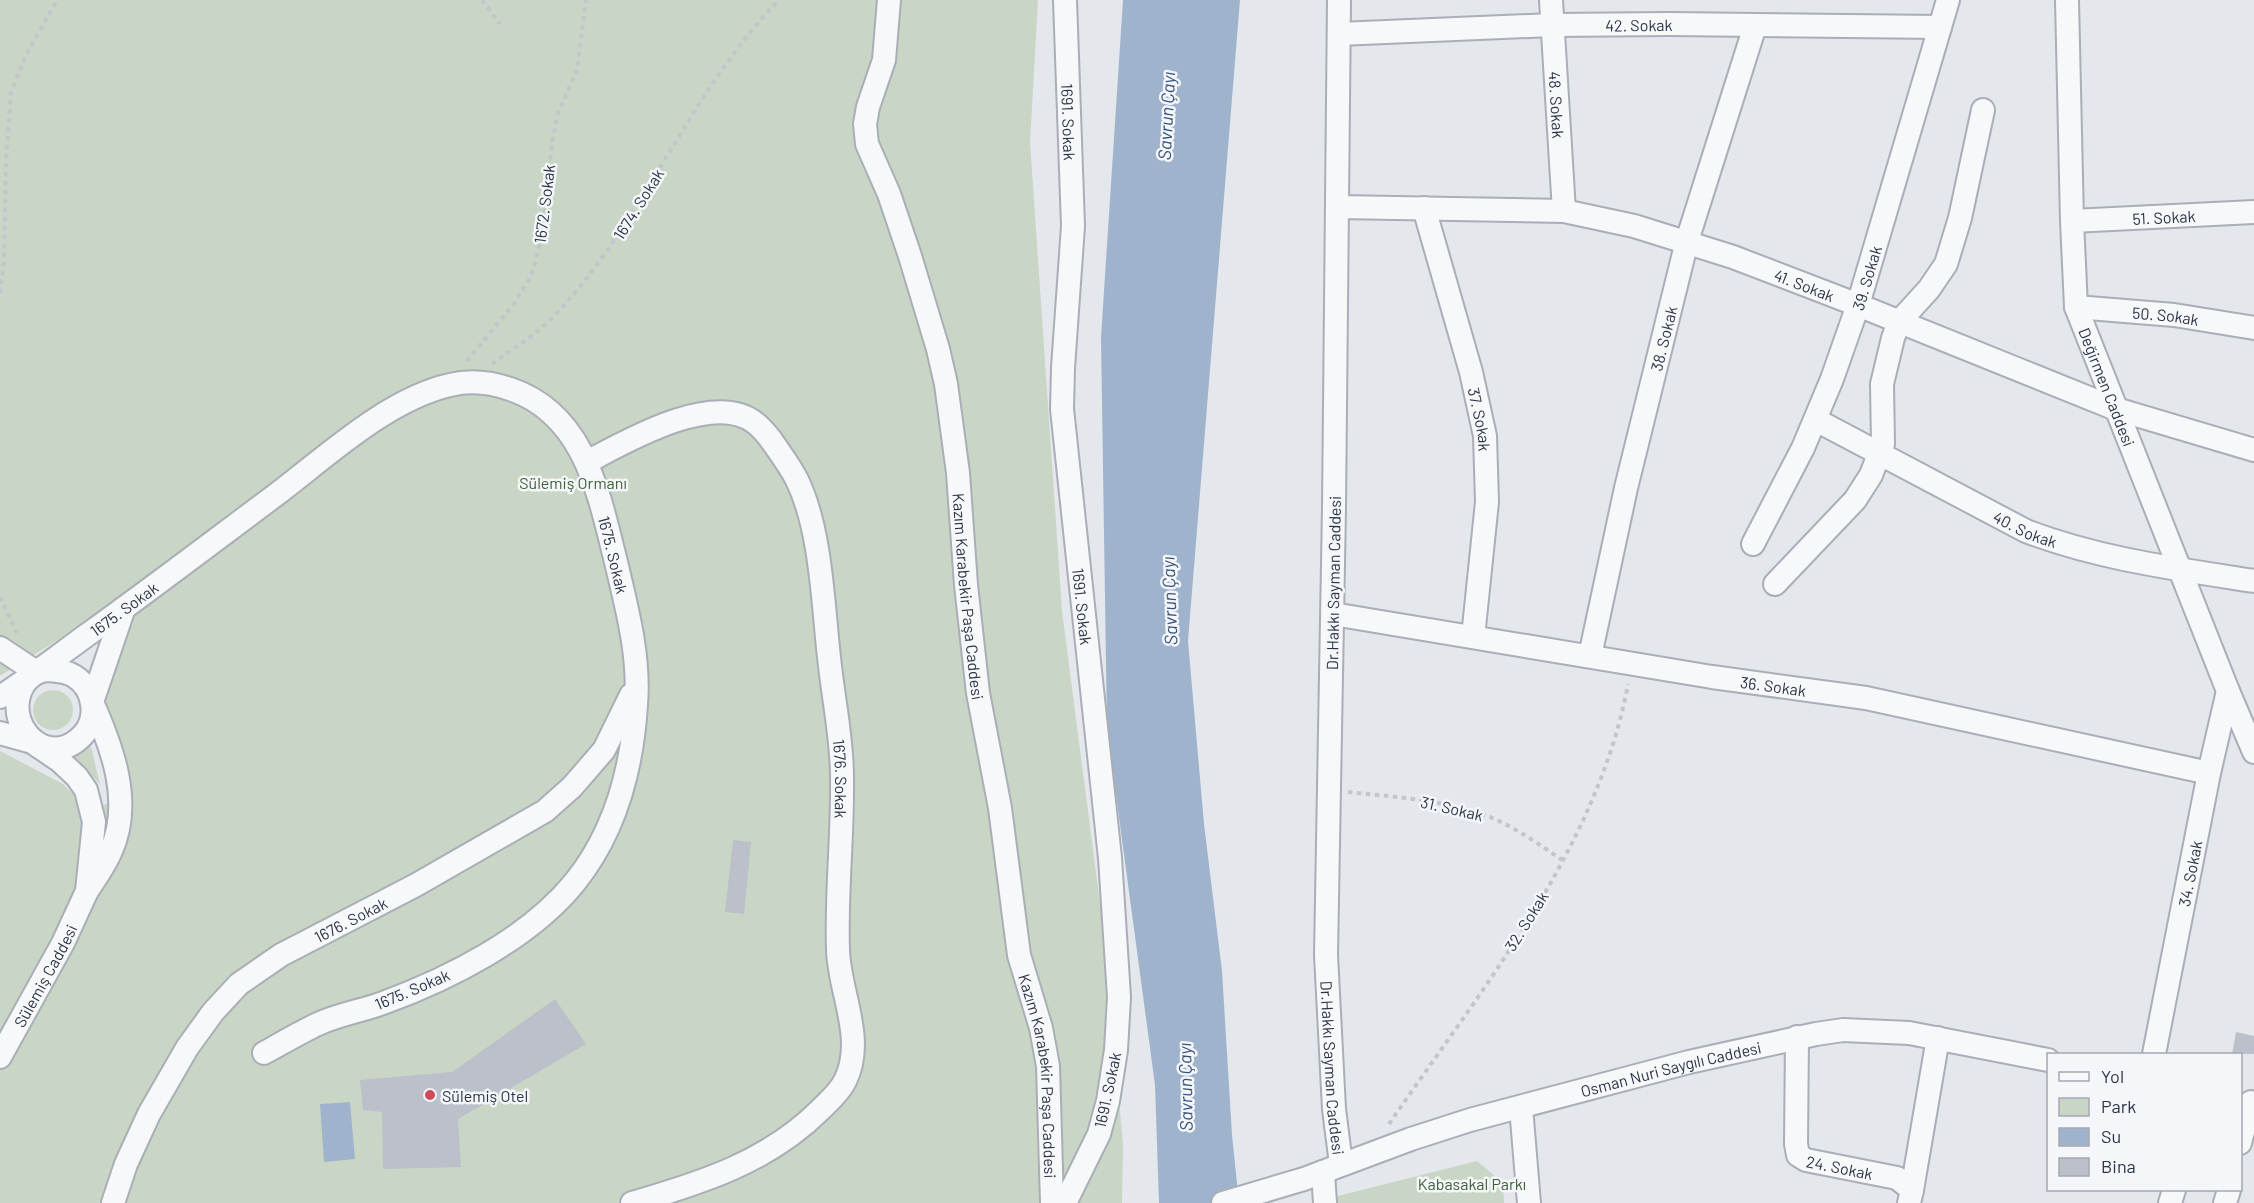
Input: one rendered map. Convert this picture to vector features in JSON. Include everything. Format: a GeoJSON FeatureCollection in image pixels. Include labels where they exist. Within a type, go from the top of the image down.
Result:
{"type":"FeatureCollection","features":[{"type":"Feature","properties":{"kind":"street","name":"Kazım Karabekir Paşa Caddesi"},"geometry":{"type":"LineString","coordinates":[[889,0],[884,60],[868,107],[867,144],[889,194],[910,256],[938,348],[946,384],[958,473],[966,585],[978,693],[1005,838],[1019,955],[1041,1028],[1048,1066],[1052,1203]]}},
{"type":"Feature","properties":{"kind":"street","name":"1691. Sokak"},"geometry":{"type":"LineString","coordinates":[[1065,0],[1073,226],[1062,409],[1110,858],[1119,997],[1116,1050],[1108,1101],[1099,1134],[1065,1203]]}},
{"type":"Feature","properties":{"kind":"street","name":"Dr.Hakkı Sayman Caddesi"},"geometry":{"type":"LineString","coordinates":[[1325,1203],[1323,1172],[1334,1100],[1326,955],[1333,614],[1339,0]]}},
{"type":"Feature","properties":{"kind":"street","name":"48. Sokak"},"geometry":{"type":"LineString","coordinates":[[1551,0],[1564,211]]}},
{"type":"Feature","properties":{"kind":"street","name":"39. Sokak"},"geometry":{"type":"LineString","coordinates":[[1753,544],[1787,482],[1816,420],[1857,305],[1948,0]]}},
{"type":"Feature","properties":{"kind":"street","name":"Değirmen Caddesi"},"geometry":{"type":"LineString","coordinates":[[2067,0],[2076,306],[2254,752]]}},
{"type":"Feature","properties":{"kind":"street","name":"42. Sokak"},"geometry":{"type":"LineString","coordinates":[[1339,34],[1552,25],[1940,27]]}},
{"type":"Feature","properties":{"kind":"street","name":"38. Sokak"},"geometry":{"type":"LineString","coordinates":[[1590,656],[1638,436],[1687,241],[1755,26]]}},
{"type":"Feature","properties":{"kind":"street"},"geometry":{"type":"LineString","coordinates":[[1775,584],[1855,500],[1871,475],[1884,435],[1882,384],[1886,360],[1899,322],[1939,275],[1952,247],[1983,110]]}},
{"type":"Feature","properties":{"kind":"street","name":"41. Sokak"},"geometry":{"type":"LineString","coordinates":[[1338,207],[1564,211],[1634,226],[1687,241],[1857,305],[2116,409],[2254,450]]}},
{"type":"Feature","properties":{"kind":"street","name":"37. Sokak"},"geometry":{"type":"LineString","coordinates":[[1424,208],[1471,372],[1485,436],[1487,502],[1473,638]]}},
{"type":"Feature","properties":{"kind":"street","name":"51. Sokak"},"geometry":{"type":"LineString","coordinates":[[2072,220],[2254,212]]}},
{"type":"Feature","properties":{"kind":"street","name":"50. Sokak"},"geometry":{"type":"LineString","coordinates":[[2076,306],[2174,315],[2254,328]]}},
{"type":"Feature","properties":{"kind":"street","name":"1675. Sokak"},"geometry":{"type":"LineString","coordinates":[[36,672],[373,423],[405,402],[458,383],[498,385],[538,402],[566,428],[587,462],[597,487],[626,602],[636,660],[637,683],[631,750],[619,804],[593,857],[574,884],[552,906],[516,935],[460,969],[398,998],[321,1023],[264,1053]]}},
{"type":"Feature","properties":{"kind":"street","name":"1676. Sokak"},"geometry":{"type":"LineString","coordinates":[[587,462],[636,436],[666,424],[710,413],[727,413],[753,421],[769,438],[797,480],[807,507],[814,539],[842,774],[837,948],[843,991],[852,1021],[853,1045],[846,1079],[836,1095],[808,1122],[770,1150],[742,1166],[706,1181],[632,1203]]}},
{"type":"Feature","properties":{"kind":"street","name":"40. Sokak"},"geometry":{"type":"LineString","coordinates":[[1816,420],[2026,531],[2073,547],[2181,570],[2254,581]]}},
{"type":"Feature","properties":{"kind":"street"},"geometry":{"type":"LineString","coordinates":[[0,733],[42,747],[54,748],[65,747],[77,741],[86,732],[92,720],[92,702],[124,608]]}},
{"type":"Feature","properties":{"kind":"street","name":"36. Sokak"},"geometry":{"type":"LineString","coordinates":[[1333,614],[1473,638],[1866,698],[2209,774]]}},
{"type":"Feature","properties":{"kind":"street"},"geometry":{"type":"LineString","coordinates":[[0,648],[36,672]]}},
{"type":"Feature","properties":{"kind":"street"},"geometry":{"type":"LineString","coordinates":[[1,694],[36,672],[60,671],[73,675],[83,683],[90,694],[117,767],[120,813],[113,848],[87,891]]}},
{"type":"Feature","properties":{"kind":"street"},"geometry":{"type":"LineString","coordinates":[[36,672],[19,691],[15,702],[15,713],[18,724],[32,742],[60,761],[77,777],[86,790],[94,822],[87,891]]}},
{"type":"Feature","properties":{"kind":"street","name":"1676. Sokak"},"geometry":{"type":"LineString","coordinates":[[113,1203],[126,1164],[149,1114],[187,1048],[213,1012],[239,984],[281,955],[416,885],[545,811],[572,787],[604,750],[637,683]]}},
{"type":"Feature","properties":{"kind":"street","name":"34. Sokak"},"geometry":{"type":"LineString","coordinates":[[2154,1053],[2209,774],[2228,691]]}},
{"type":"Feature","properties":{"kind":"street","name":"Sülemiş Caddesi"},"geometry":{"type":"LineString","coordinates":[[0,1057],[63,943],[87,891]]}},
{"type":"Feature","properties":{"kind":"street","name":"Osman Nuri Saygılı Caddesi"},"geometry":{"type":"LineString","coordinates":[[1223,1203],[1323,1172],[1460,1123],[1689,1062],[1797,1037],[1843,1030],[1875,1030],[1938,1038],[2047,1060]]}},
{"type":"Feature","properties":{"kind":"street","name":"24. Sokak"},"geometry":{"type":"LineString","coordinates":[[1797,1037],[1796,1144],[1798,1155],[1806,1160],[1897,1178],[1910,1196]]}},
{"type":"Feature","properties":{"kind":"street"},"geometry":{"type":"LineString","coordinates":[[1910,1196],[1938,1038]]}},
{"type":"Feature","properties":{"kind":"street"},"geometry":{"type":"LineString","coordinates":[[2242,1138],[2249,1101]]}},
{"type":"Feature","properties":{"kind":"street"},"geometry":{"type":"LineString","coordinates":[[1521,1107],[1529,1203]]}},
{"type":"Feature","properties":{"kind":"path"},"geometry":{"type":"LineString","coordinates":[[0,293],[4,262],[6,163],[11,92],[25,57],[57,0]]}},
{"type":"Feature","properties":{"kind":"path"},"geometry":{"type":"LineString","coordinates":[[482,0],[500,24]]}},
{"type":"Feature","properties":{"kind":"path","name":"1672. Sokak"},"geometry":{"type":"LineString","coordinates":[[458,383],[530,278],[536,260],[544,213],[558,113],[577,70],[586,0]]}},
{"type":"Feature","properties":{"kind":"path","name":"1674. Sokak"},"geometry":{"type":"LineString","coordinates":[[458,383],[527,339],[555,316],[572,297],[623,229],[722,72],[779,0]]}},
{"type":"Feature","properties":{"kind":"path","name":"32. Sokak"},"geometry":{"type":"LineString","coordinates":[[1388,1126],[1508,951],[1562,860],[1592,803],[1614,744],[1632,663]]}},
{"type":"Feature","properties":{"kind":"path","name":"31. Sokak"},"geometry":{"type":"LineString","coordinates":[[1330,789],[1428,801],[1489,817],[1521,832],[1562,860]]}},
{"type":"Feature","properties":{"kind":"green space","name":"Sülemiş Ormanı"},"geometry":{"type":"Polygon","coordinates":[[[0,0],[1038,0],[1030,142],[1062,611],[1103,927],[1123,1145],[1122,1203],[0,1203],[0,751],[63,784],[80,801],[83,815],[128,794],[105,709],[105,688],[122,641],[99,614],[0,676],[0,0]]]}},
{"type":"Feature","properties":{"kind":"green space"},"geometry":{"type":"Polygon","coordinates":[[[53,690],[67,696],[73,710],[67,724],[53,730],[39,724],[33,710],[39,696],[53,690]]]}},
{"type":"Feature","properties":{"kind":"green space"},"geometry":{"type":"Polygon","coordinates":[[[90,743],[100,784],[71,755],[90,743]]]}},
{"type":"Feature","properties":{"kind":"green space","name":"Kabasakal Parkı"},"geometry":{"type":"Polygon","coordinates":[[[1477,1161],[1503,1183],[1504,1203],[1334,1203],[1334,1197],[1477,1161]]]}},
{"type":"Feature","properties":{"kind":"water","name":"Savrun Çayı"},"geometry":{"type":"Polygon","coordinates":[[[1123,0],[1240,0],[1188,641],[1204,824],[1222,971],[1232,1135],[1239,1203],[1159,1203],[1155,1085],[1107,728],[1101,337],[1123,0]]]}},
{"type":"Feature","properties":{"kind":"water"},"geometry":{"type":"Polygon","coordinates":[[[350,1102],[355,1159],[324,1162],[320,1104],[350,1102]]]}},
{"type":"Feature","properties":{"kind":"building"},"geometry":{"type":"Polygon","coordinates":[[[733,840],[751,842],[744,914],[725,912],[733,840]]]}},
{"type":"Feature","properties":{"kind":"building","name":"Sülemiş Otel"},"geometry":{"type":"Polygon","coordinates":[[[555,999],[586,1044],[458,1119],[461,1167],[383,1169],[382,1112],[363,1110],[360,1080],[452,1072],[555,999]]]}},
{"type":"Feature","properties":{"kind":"building"},"geometry":{"type":"Polygon","coordinates":[[[2236,1032],[2254,1036],[2254,1054],[2232,1053],[2236,1032]]]}},
{"type":"Feature","properties":{"kind":"place","name":"Sülemiş Otel"},"geometry":{"type":"Point","coordinates":[430,1095]}}]}
